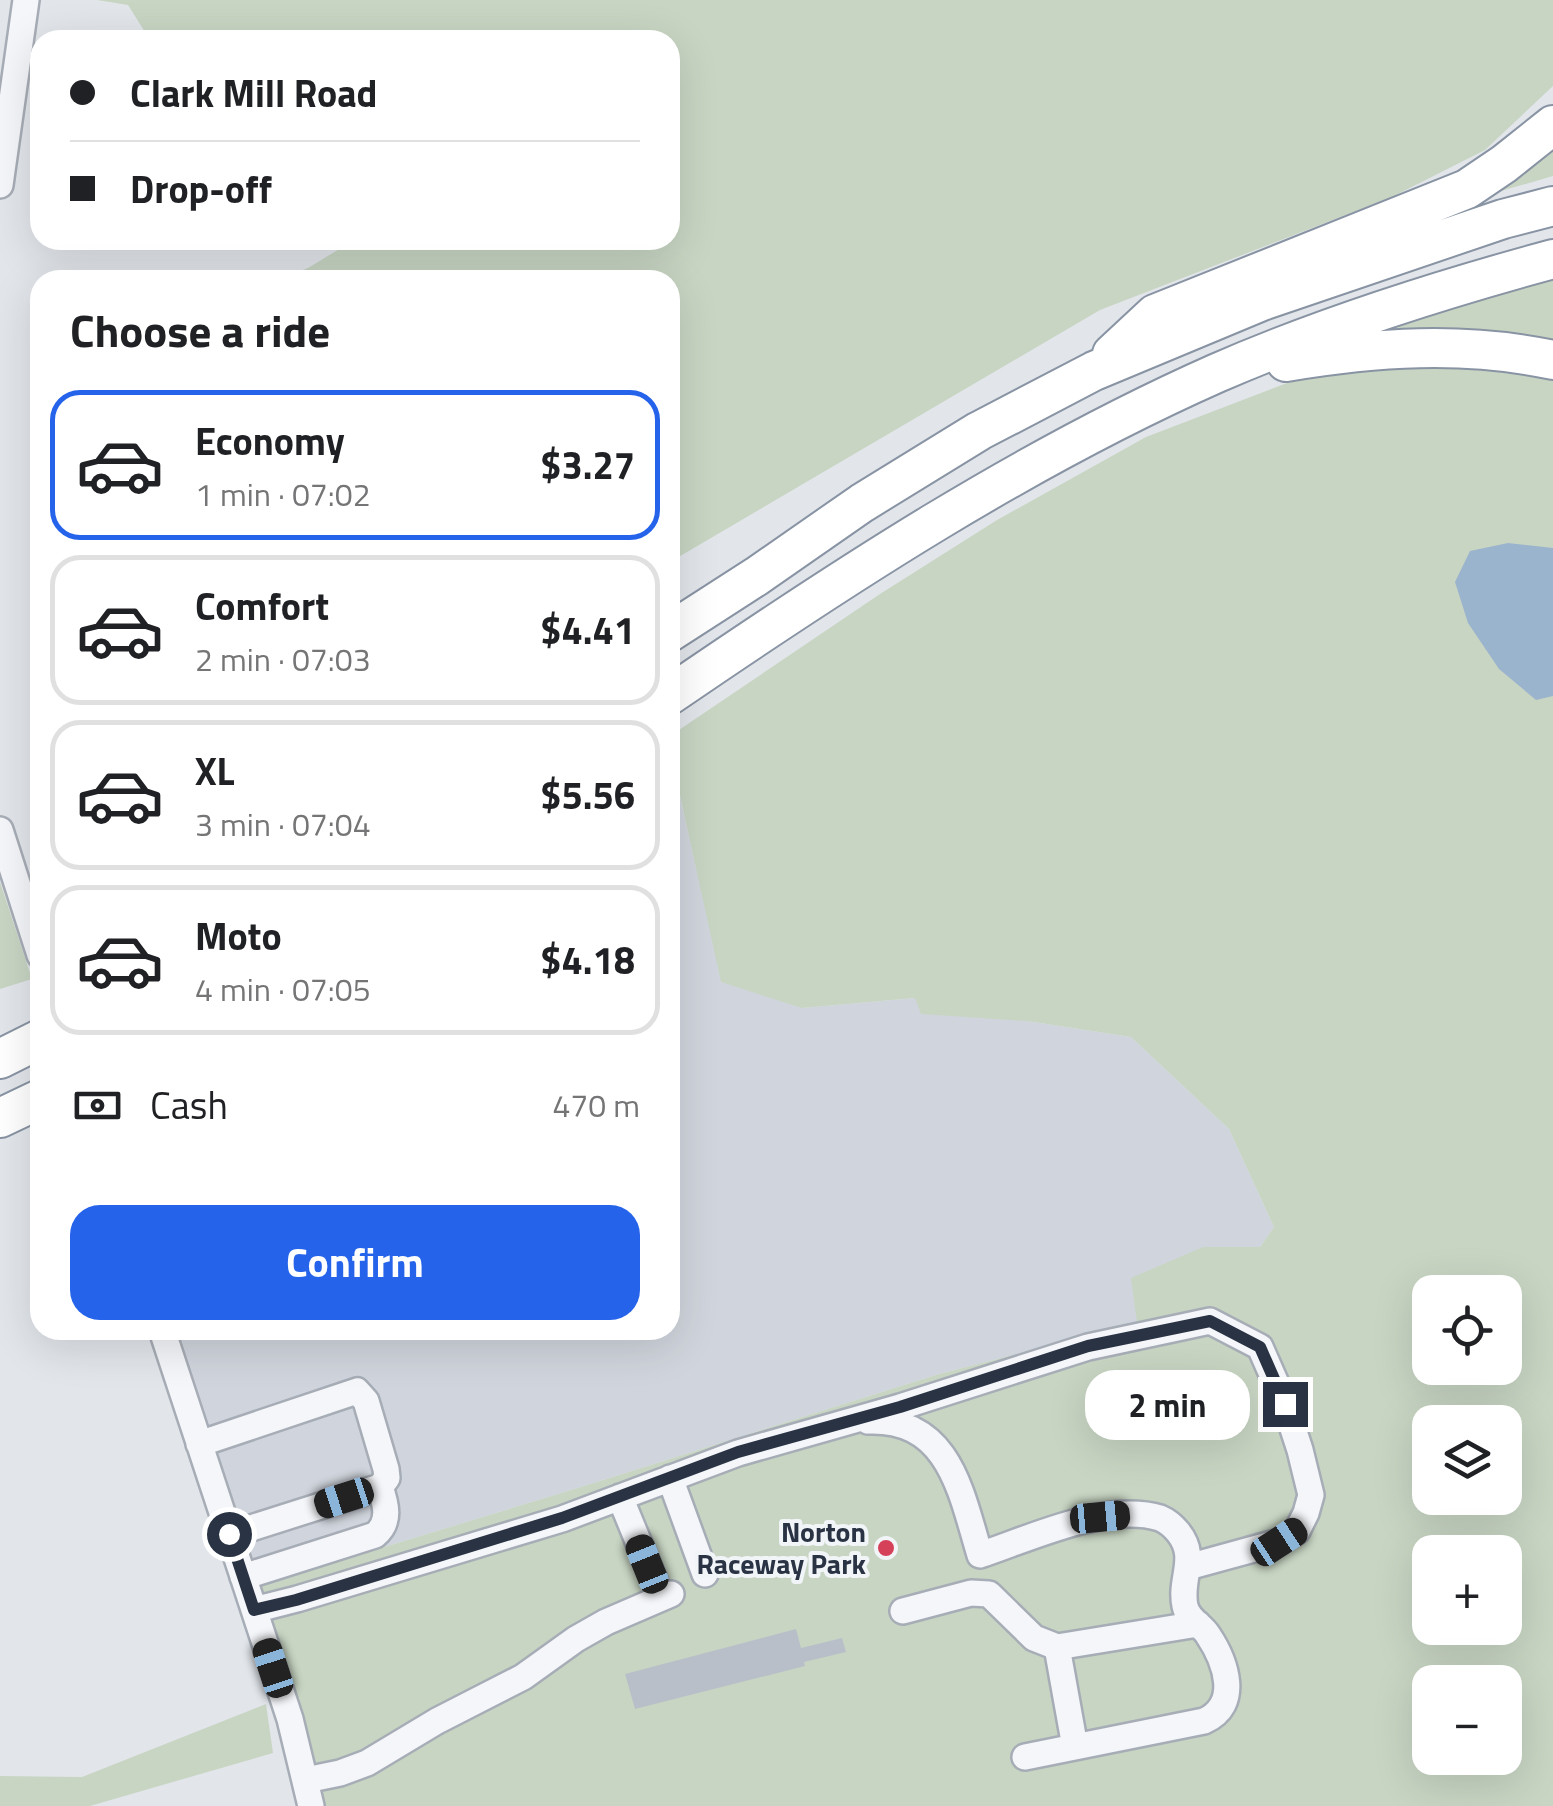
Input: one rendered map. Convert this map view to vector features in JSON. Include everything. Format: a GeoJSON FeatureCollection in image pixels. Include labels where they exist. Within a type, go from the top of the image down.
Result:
{"type":"FeatureCollection","features":[{"type":"Feature","properties":{"kind":"highway"},"geometry":{"type":"LineString","coordinates":[[1094,371],[1156,314],[1467,189],[1553,125]]}},
{"type":"Feature","properties":{"kind":"highway"},"geometry":{"type":"LineString","coordinates":[[680,626],[862,502],[979,431],[1094,371],[1262,301],[1553,206]]}},
{"type":"Feature","properties":{"kind":"highway"},"geometry":{"type":"LineString","coordinates":[[680,689],[919,531],[1088,436],[1191,386],[1311,335],[1462,284],[1553,259]]}},
{"type":"Feature","properties":{"kind":"highway"},"geometry":{"type":"LineString","coordinates":[[1191,386],[1257,367],[1390,349],[1484,349],[1553,360]]}},
{"type":"Feature","properties":{"kind":"highway"},"geometry":{"type":"LineString","coordinates":[[0,1059],[30,1043]]}},
{"type":"Feature","properties":{"kind":"highway"},"geometry":{"type":"LineString","coordinates":[[0,1118],[30,1104]]}},
{"type":"Feature","properties":{"kind":"street"},"geometry":{"type":"LineString","coordinates":[[0,185],[26,0]]}},
{"type":"Feature","properties":{"kind":"street"},"geometry":{"type":"LineString","coordinates":[[2,842],[30,925]]}},
{"type":"Feature","properties":{"kind":"street"},"geometry":{"type":"LineString","coordinates":[[254,1610],[562,1518],[738,1452],[1088,1346],[1210,1321],[1260,1347],[1285,1404],[1311,1495],[1297,1531],[1279,1542],[1188,1567]]}},
{"type":"Feature","properties":{"kind":"street"},"geometry":{"type":"LineString","coordinates":[[165,1340],[290,1719],[312,1806]]}},
{"type":"Feature","properties":{"kind":"street"},"geometry":{"type":"LineString","coordinates":[[199,1444],[356,1392],[366,1402],[386,1469],[387,1478],[380,1487],[229,1534]]}},
{"type":"Feature","properties":{"kind":"street"},"geometry":{"type":"LineString","coordinates":[[848,1421],[879,1420],[901,1425],[925,1436],[941,1451],[955,1475],[980,1555],[1068,1525],[1130,1514],[1162,1519],[1173,1526],[1188,1549],[1184,1602],[1191,1619],[1210,1637],[1225,1668],[1226,1698],[1221,1710],[1204,1721],[1025,1758]]}},
{"type":"Feature","properties":{"kind":"street"},"geometry":{"type":"LineString","coordinates":[[670,1478],[705,1574]]}},
{"type":"Feature","properties":{"kind":"street"},"geometry":{"type":"LineString","coordinates":[[243,1577],[375,1535],[383,1529],[386,1506],[380,1487]]}},
{"type":"Feature","properties":{"kind":"street"},"geometry":{"type":"LineString","coordinates":[[306,1780],[367,1763],[522,1677],[606,1622],[666,1596],[620,1497]]}},
{"type":"Feature","properties":{"kind":"street"},"geometry":{"type":"LineString","coordinates":[[272,1521],[285,1564]]}},
{"type":"Feature","properties":{"kind":"street"},"geometry":{"type":"LineString","coordinates":[[902,1611],[971,1592],[989,1594],[1034,1638],[1057,1647],[1198,1624]]}},
{"type":"Feature","properties":{"kind":"street"},"geometry":{"type":"LineString","coordinates":[[1057,1647],[1075,1747]]}},
{"type":"Feature","properties":{"kind":"shaded area"},"geometry":{"type":"Polygon","coordinates":[[[680,796],[698,876],[802,1008],[915,998],[1131,1037],[1229,1129],[1274,1227],[1260,1247],[1203,1247],[1137,1323],[939,1374],[247,1589],[165,1340],[680,1340],[680,796]]]}},
{"type":"Feature","properties":{"kind":"green space"},"geometry":{"type":"Polygon","coordinates":[[[97,0],[1553,0],[1553,86],[1485,150],[1392,197],[1100,310],[680,556],[680,270],[303,270],[338,250],[680,250],[680,30],[144,30],[128,5],[97,0]]]}},
{"type":"Feature","properties":{"kind":"green space"},"geometry":{"type":"Polygon","coordinates":[[[1553,133],[1553,176],[1460,203],[1553,133]]]}},
{"type":"Feature","properties":{"kind":"green space"},"geometry":{"type":"Polygon","coordinates":[[[1553,276],[1553,345],[1343,339],[1553,276]]]}},
{"type":"Feature","properties":{"kind":"green space"},"geometry":{"type":"Polygon","coordinates":[[[1445,363],[1518,371],[1553,380],[1553,1806],[311,1806],[247,1589],[939,1374],[1137,1323],[1131,1278],[1203,1247],[1260,1247],[1274,1227],[1229,1129],[1131,1037],[1027,1021],[921,1014],[915,998],[802,1008],[721,982],[680,795],[680,729],[997,520],[1146,437],[1287,383],[1370,367],[1445,363]]]}},
{"type":"Feature","properties":{"kind":"green space"},"geometry":{"type":"Polygon","coordinates":[[[0,882],[30,980],[0,989],[0,882]]]}},
{"type":"Feature","properties":{"kind":"green space"},"geometry":{"type":"Polygon","coordinates":[[[266,1704],[273,1753],[90,1806],[0,1806],[0,1776],[82,1777],[266,1704]]]}},
{"type":"Feature","properties":{"kind":"water"},"geometry":{"type":"Polygon","coordinates":[[[1508,543],[1553,548],[1553,696],[1536,700],[1499,669],[1468,623],[1455,582],[1470,551],[1508,543]]]}},
{"type":"Feature","properties":{"kind":"building"},"geometry":{"type":"Polygon","coordinates":[[[796,1629],[801,1648],[842,1638],[846,1652],[635,1709],[625,1674],[796,1629]]]}},
{"type":"Feature","properties":{"kind":"place","name":"Norton Raceway Park"},"geometry":{"type":"Point","coordinates":[886,1548]}},
{"type":"Feature","properties":{"kind":"route"},"geometry":{"type":"LineString","coordinates":[[229,1534],[254,1610],[562,1518],[738,1452],[900,1407],[1088,1346],[1210,1321],[1260,1347],[1285,1404]]}}]}
